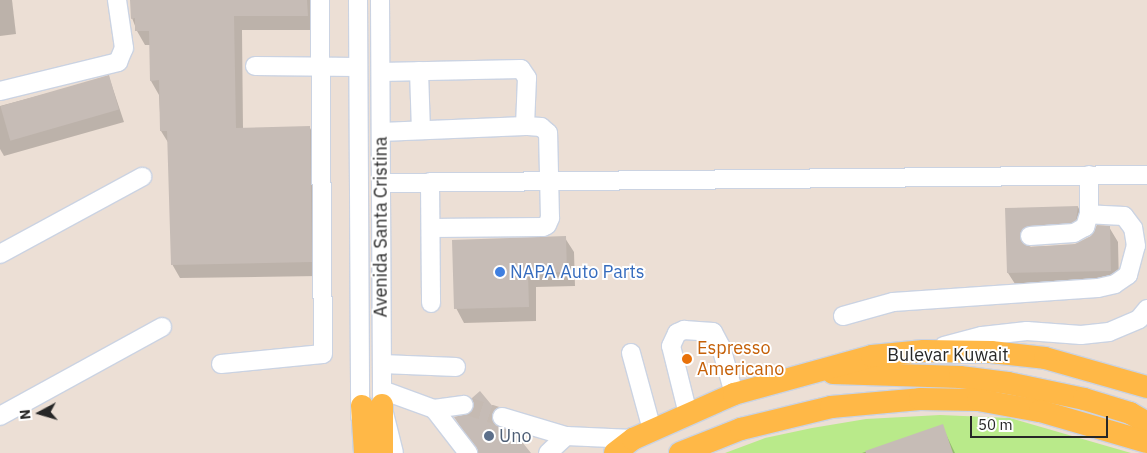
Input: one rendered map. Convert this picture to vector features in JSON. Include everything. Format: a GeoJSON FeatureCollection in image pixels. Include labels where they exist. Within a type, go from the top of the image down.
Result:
{"type":"FeatureCollection","features":[{"type":"Feature","properties":{"kind":"main road","name":"Bulevar Kuwait"},"geometry":{"type":"LineString","coordinates":[[615,453],[643,434],[734,394],[806,372],[872,356],[924,352],[991,352],[1045,358],[1145,388]]}},
{"type":"Feature","properties":{"kind":"main road"},"geometry":{"type":"LineString","coordinates":[[806,372],[927,377],[1047,389],[1130,413],[1147,424],[1138,440],[1040,411],[978,400],[920,399],[831,407]]}},
{"type":"Feature","properties":{"kind":"main road"},"geometry":{"type":"LineString","coordinates":[[680,453],[741,429],[831,407],[927,377]]}},
{"type":"Feature","properties":{"kind":"main road"},"geometry":{"type":"LineString","coordinates":[[365,453],[375,400]]}},
{"type":"Feature","properties":{"kind":"main road"},"geometry":{"type":"LineString","coordinates":[[375,400],[382,453]]}},
{"type":"Feature","properties":{"kind":"street"},"geometry":{"type":"LineString","coordinates":[[0,91],[118,62],[124,48],[117,0]]}},
{"type":"Feature","properties":{"kind":"street"},"geometry":{"type":"LineString","coordinates":[[221,364],[323,354],[319,67],[320,0]]}},
{"type":"Feature","properties":{"kind":"street","name":"Avenida Santa Cristina"},"geometry":{"type":"LineString","coordinates":[[358,0],[358,67],[375,400],[394,453]]}},
{"type":"Feature","properties":{"kind":"street","name":"Avenida Santa Cristina"},"geometry":{"type":"LineString","coordinates":[[355,453],[375,400],[382,364],[380,0]]}},
{"type":"Feature","properties":{"kind":"street"},"geometry":{"type":"LineString","coordinates":[[255,66],[358,67]]}},
{"type":"Feature","properties":{"kind":"street"},"geometry":{"type":"LineString","coordinates":[[381,72],[521,68],[526,78],[524,126]]}},
{"type":"Feature","properties":{"kind":"street"},"geometry":{"type":"LineString","coordinates":[[419,71],[421,130]]}},
{"type":"Feature","properties":{"kind":"street"},"geometry":{"type":"LineString","coordinates":[[381,132],[524,126],[541,127],[548,133],[550,218],[543,228],[430,228]]}},
{"type":"Feature","properties":{"kind":"street"},"geometry":{"type":"LineString","coordinates":[[1030,236],[1074,233],[1085,227],[1089,214],[1089,175]]}},
{"type":"Feature","properties":{"kind":"street"},"geometry":{"type":"LineString","coordinates":[[381,183],[548,179],[1147,175]]}},
{"type":"Feature","properties":{"kind":"street"},"geometry":{"type":"LineString","coordinates":[[0,254],[142,177]]}},
{"type":"Feature","properties":{"kind":"street"},"geometry":{"type":"LineString","coordinates":[[430,182],[431,303]]}},
{"type":"Feature","properties":{"kind":"street"},"geometry":{"type":"LineString","coordinates":[[843,316],[893,302],[1098,288],[1115,284],[1128,275],[1136,246],[1133,228],[1124,216],[1089,214]]}},
{"type":"Feature","properties":{"kind":"street"},"geometry":{"type":"LineString","coordinates":[[924,352],[982,336],[1018,332],[1081,335],[1109,332],[1144,314]]}},
{"type":"Feature","properties":{"kind":"street"},"geometry":{"type":"LineString","coordinates":[[0,416],[162,327]]}},
{"type":"Feature","properties":{"kind":"street"},"geometry":{"type":"LineString","coordinates":[[688,414],[671,346],[677,333],[684,330],[713,332],[721,347],[734,394]]}},
{"type":"Feature","properties":{"kind":"street"},"geometry":{"type":"LineString","coordinates":[[502,417],[566,436],[643,434],[631,353]]}},
{"type":"Feature","properties":{"kind":"street"},"geometry":{"type":"LineString","coordinates":[[382,364],[456,367]]}},
{"type":"Feature","properties":{"kind":"street"},"geometry":{"type":"LineString","coordinates":[[375,400],[434,409],[464,405]]}},
{"type":"Feature","properties":{"kind":"street"},"geometry":{"type":"LineString","coordinates":[[434,409],[468,453]]}},
{"type":"Feature","properties":{"kind":"street"},"geometry":{"type":"LineString","coordinates":[[548,453],[566,436]]}},
{"type":"Feature","properties":{"kind":"green space"},"geometry":{"type":"Polygon","coordinates":[[[940,415],[1010,418],[1131,453],[725,453],[765,438],[812,428],[866,419],[940,415]]]}},
{"type":"Feature","properties":{"kind":"building"},"geometry":{"type":"Polygon","coordinates":[[[130,0],[307,0],[308,16],[234,16],[236,128],[310,126],[312,262],[171,265],[167,131],[160,131],[159,80],[150,81],[149,31],[135,31],[135,18],[131,19],[130,0]]]}},
{"type":"Feature","properties":{"kind":"building"},"geometry":{"type":"Polygon","coordinates":[[[109,75],[119,110],[10,141],[0,106],[109,75]]]}},
{"type":"Feature","properties":{"kind":"building"},"geometry":{"type":"Polygon","coordinates":[[[1078,206],[1076,220],[1071,223],[1025,227],[1020,232],[1021,241],[1031,247],[1075,244],[1091,236],[1097,225],[1110,226],[1111,271],[1007,273],[1005,208],[1078,206]]]}},
{"type":"Feature","properties":{"kind":"building","name":"NAPA Auto Parts"},"geometry":{"type":"Polygon","coordinates":[[[566,236],[567,272],[528,273],[529,307],[454,309],[452,240],[566,236]]]}},
{"type":"Feature","properties":{"kind":"building","name":"Uno"},"geometry":{"type":"Polygon","coordinates":[[[480,391],[495,409],[492,414],[494,424],[514,432],[531,453],[478,453],[454,417],[471,413],[475,404],[472,398],[480,391]]]}},
{"type":"Feature","properties":{"kind":"building"},"geometry":{"type":"Polygon","coordinates":[[[943,424],[953,453],[866,453],[865,451],[943,424]]]}},
{"type":"Feature","properties":{"kind":"tunnel"},"geometry":{"type":"LineString","coordinates":[[464,405],[502,417]]}},
{"type":"Feature","properties":{"kind":"place","name":"NAPA Auto Parts"},"geometry":{"type":"Point","coordinates":[500,272]}},
{"type":"Feature","properties":{"kind":"place","name":"Espresso Americano"},"geometry":{"type":"Point","coordinates":[687,359]}},
{"type":"Feature","properties":{"kind":"place","name":"Uno"},"geometry":{"type":"Point","coordinates":[489,436]}}]}
